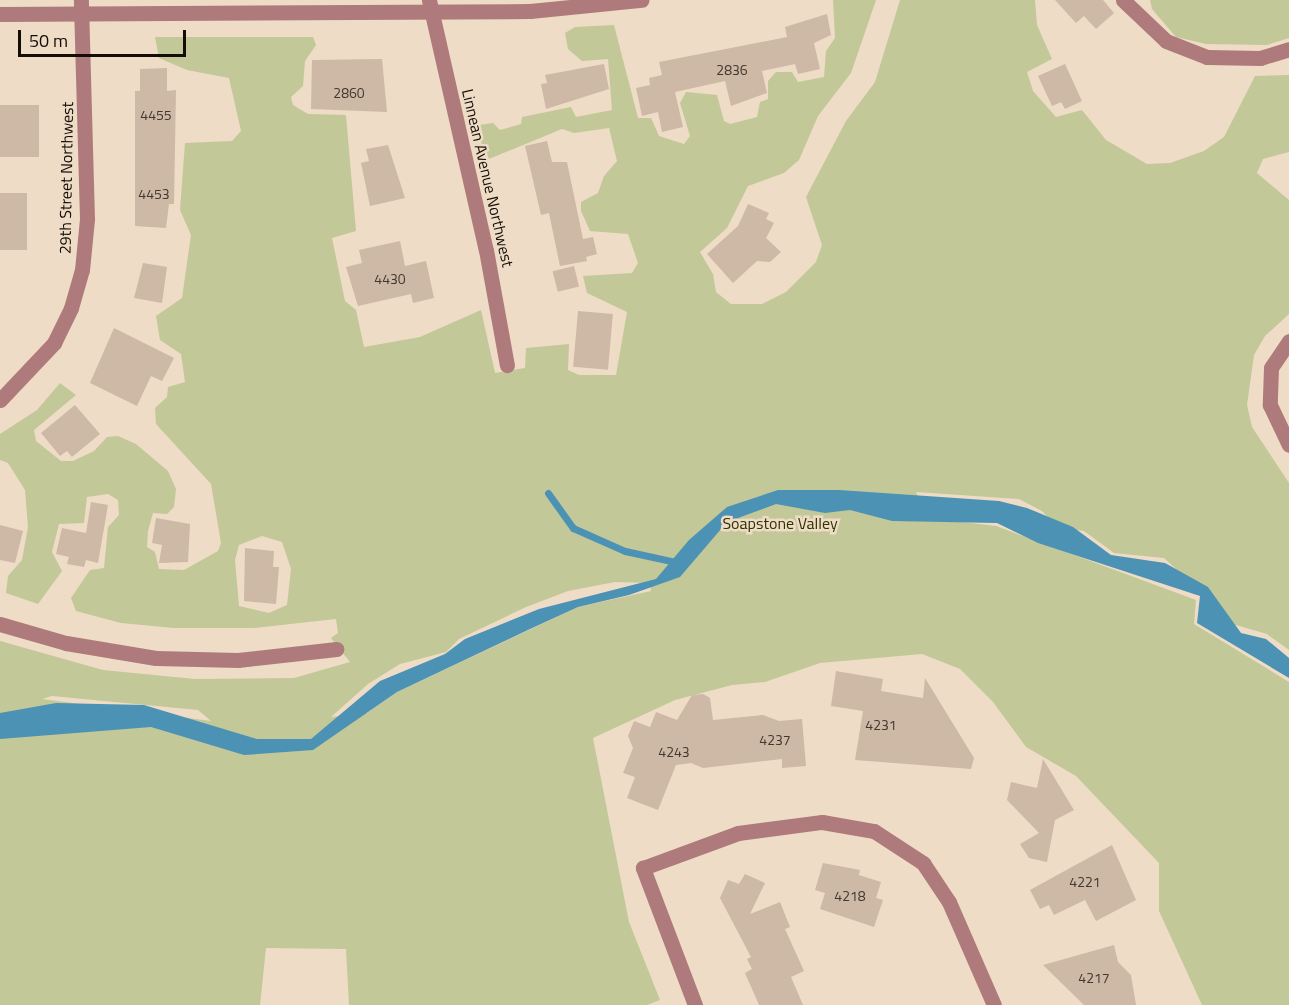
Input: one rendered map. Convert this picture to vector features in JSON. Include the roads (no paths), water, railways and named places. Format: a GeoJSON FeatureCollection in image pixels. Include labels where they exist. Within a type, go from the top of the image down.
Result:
{"type":"FeatureCollection","features":[{"type":"Feature","properties":{"kind":"street"},"geometry":{"type":"LineString","coordinates":[[0,14],[82,7],[430,6],[530,11],[641,0]]}},
{"type":"Feature","properties":{"kind":"street"},"geometry":{"type":"LineString","coordinates":[[1123,0],[1166,41],[1207,57],[1260,58],[1289,49]]}},
{"type":"Feature","properties":{"kind":"street","name":"Linnean Avenue Northwest"},"geometry":{"type":"LineString","coordinates":[[430,6],[488,259],[507,365]]}},
{"type":"Feature","properties":{"kind":"street","name":"29th Street Northwest"},"geometry":{"type":"LineString","coordinates":[[0,400],[54,343],[71,308],[82,270],[87,219],[82,7]]}},
{"type":"Feature","properties":{"kind":"street"},"geometry":{"type":"LineString","coordinates":[[1289,341],[1271,368],[1270,405],[1289,445]]}},
{"type":"Feature","properties":{"kind":"street"},"geometry":{"type":"LineString","coordinates":[[0,624],[66,643],[156,658],[238,660],[336,649]]}},
{"type":"Feature","properties":{"kind":"street"},"geometry":{"type":"LineString","coordinates":[[695,1005],[643,868],[717,839],[770,826],[822,822],[874,831],[905,848],[938,881],[994,1005]]}},
{"type":"Feature","properties":{"kind":"water"},"geometry":{"type":"Polygon","coordinates":[[[778,490],[839,490],[999,501],[1027,508],[1073,527],[1111,555],[1165,563],[1208,587],[1241,633],[1266,639],[1289,658],[1289,678],[1197,623],[1200,596],[1038,543],[997,523],[892,521],[850,510],[825,513],[776,504],[727,522],[680,577],[629,595],[578,607],[530,629],[397,692],[313,750],[244,755],[151,727],[0,739],[0,713],[56,703],[144,705],[257,739],[311,739],[380,681],[445,654],[465,639],[539,609],[656,579],[689,540],[727,507],[778,490]]]}},
{"type":"Feature","properties":{"kind":"waterway"},"geometry":{"type":"LineString","coordinates":[[548,493],[573,528],[625,551],[680,563]]}},
{"type":"Feature","properties":{"kind":"park label","name":"Soapstone Valley"},"geometry":{"type":"Point","coordinates":[780,523]}}]}
